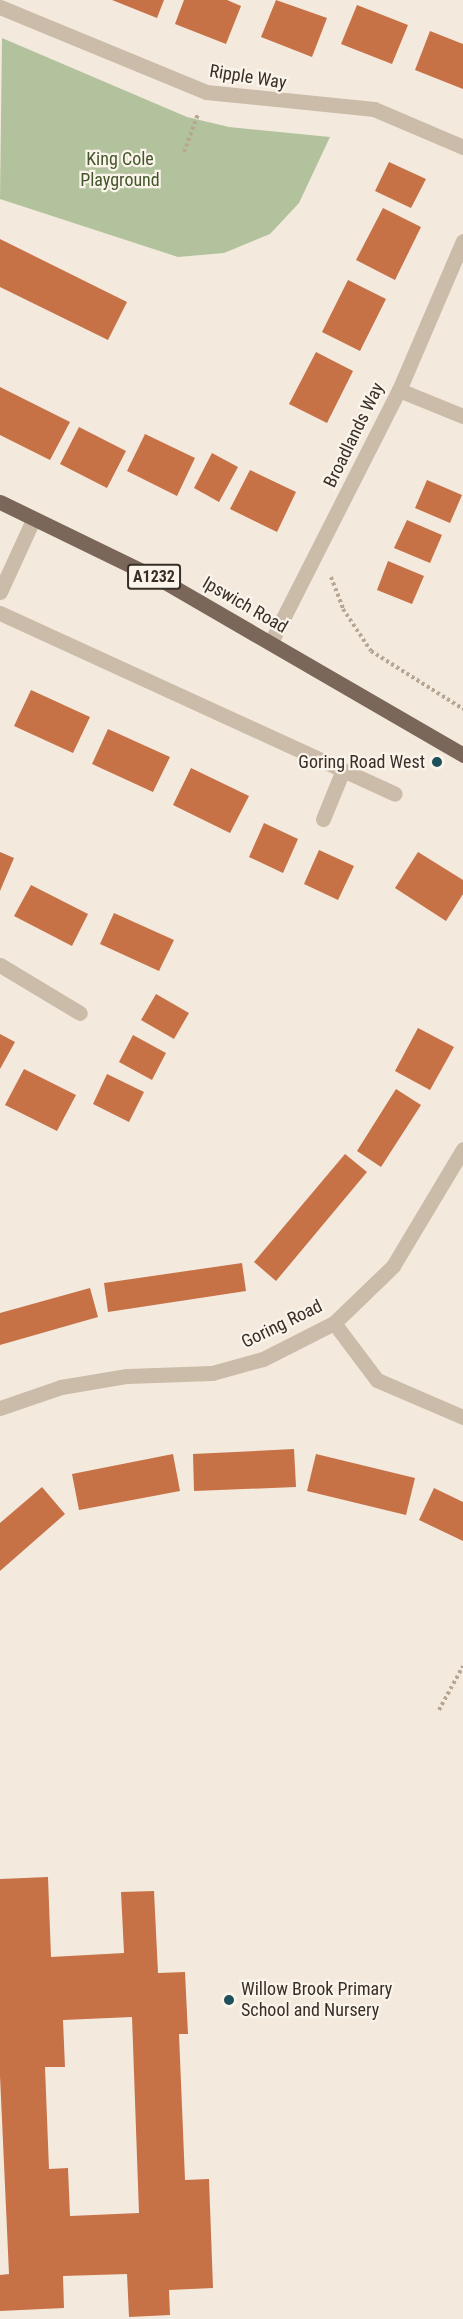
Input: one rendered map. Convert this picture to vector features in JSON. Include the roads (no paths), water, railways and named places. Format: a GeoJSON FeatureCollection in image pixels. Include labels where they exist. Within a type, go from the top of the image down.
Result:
{"type":"FeatureCollection","features":[{"type":"Feature","properties":{"kind":"main road","name":"Ipswich Road"},"geometry":{"type":"LineString","coordinates":[[0,502],[165,582],[463,754]]}},
{"type":"Feature","properties":{"kind":"street","name":"Ripple Way"},"geometry":{"type":"LineString","coordinates":[[0,8],[206,92],[374,109],[463,147]]}},
{"type":"Feature","properties":{"kind":"street","name":"Broadlands Way"},"geometry":{"type":"LineString","coordinates":[[271,642],[314,564],[399,390],[463,241]]}},
{"type":"Feature","properties":{"kind":"street"},"geometry":{"type":"LineString","coordinates":[[399,390],[463,416]]}},
{"type":"Feature","properties":{"kind":"street"},"geometry":{"type":"LineString","coordinates":[[0,592],[33,520]]}},
{"type":"Feature","properties":{"kind":"street"},"geometry":{"type":"LineString","coordinates":[[0,613],[395,794]]}},
{"type":"Feature","properties":{"kind":"street"},"geometry":{"type":"LineString","coordinates":[[323,819],[343,770]]}},
{"type":"Feature","properties":{"kind":"street"},"geometry":{"type":"LineString","coordinates":[[0,965],[80,1013]]}},
{"type":"Feature","properties":{"kind":"street","name":"Goring Road"},"geometry":{"type":"LineString","coordinates":[[0,1408],[83,1383],[127,1376],[212,1373],[263,1359],[333,1323],[393,1266],[463,1149]]}},
{"type":"Feature","properties":{"kind":"street"},"geometry":{"type":"LineString","coordinates":[[333,1323],[377,1380],[463,1417]]}},
{"type":"Feature","properties":{"kind":"place","name":"Goring Road West"},"geometry":{"type":"Point","coordinates":[437,762]}},
{"type":"Feature","properties":{"kind":"place","name":"Willow Brook Primary School and Nursery"},"geometry":{"type":"Point","coordinates":[229,2000]}},
{"type":"Feature","properties":{"kind":"park label","name":"King Cole Playground"},"geometry":{"type":"Point","coordinates":[120,170]}}]}
